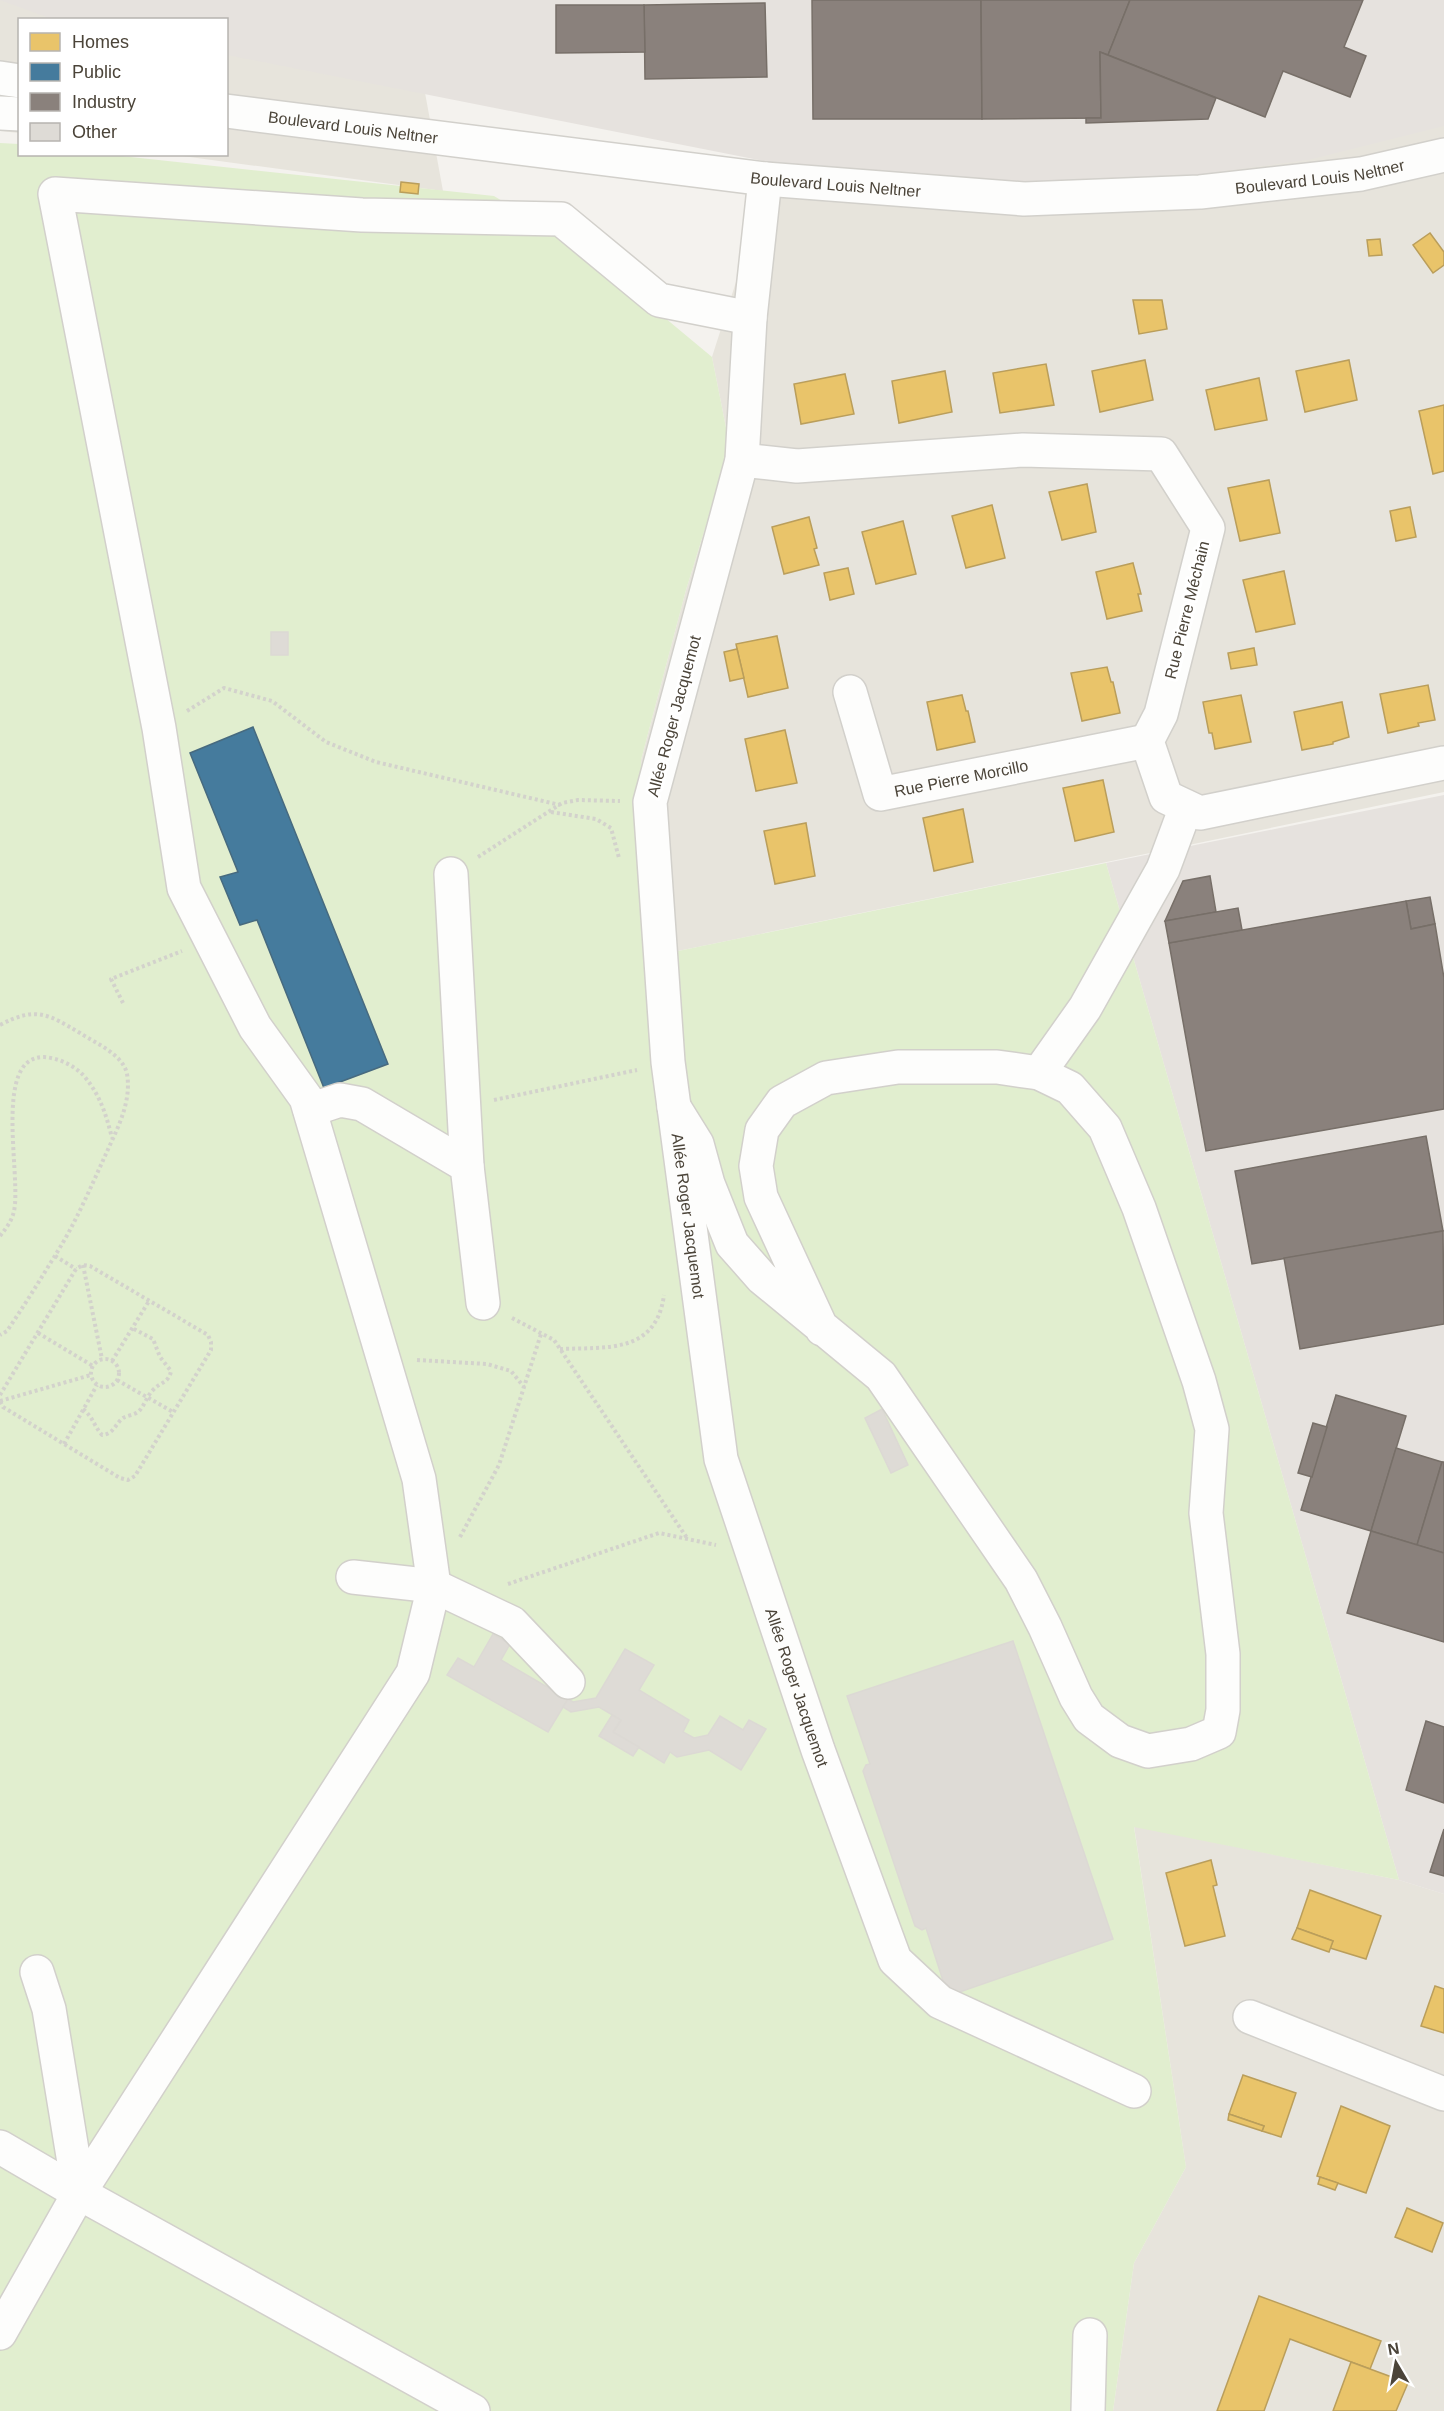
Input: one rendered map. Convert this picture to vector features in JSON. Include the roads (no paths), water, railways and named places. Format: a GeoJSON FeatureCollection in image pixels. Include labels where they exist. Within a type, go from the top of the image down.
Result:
{"type":"FeatureCollection","features":[{"type":"Feature","properties":{"kind":"street"},"geometry":{"type":"LineString","coordinates":[[0,78],[18,81]]}},
{"type":"Feature","properties":{"kind":"street","name":"Boulevard Louis Neltner"},"geometry":{"type":"LineString","coordinates":[[228,111],[297,122],[765,179],[1024,199],[1200,192],[1361,174],[1444,155]]}},
{"type":"Feature","properties":{"kind":"street"},"geometry":{"type":"LineString","coordinates":[[0,113],[18,114]]}},
{"type":"Feature","properties":{"kind":"street"},"geometry":{"type":"LineString","coordinates":[[228,120],[297,122]]}},
{"type":"Feature","properties":{"kind":"street","name":"Allée Roger Jacquemot"},"geometry":{"type":"LineString","coordinates":[[765,179],[750,318],[742,460],[650,802],[668,1062],[722,1459],[818,1750],[895,1960],[940,2001],[1134,2091]]}},
{"type":"Feature","properties":{"kind":"street"},"geometry":{"type":"LineString","coordinates":[[0,2333],[79,2193],[413,1673],[434,1586],[419,1479],[306,1098],[255,1027],[184,888],[159,728],[55,194],[362,215],[561,219],[659,300],[750,318]]}},
{"type":"Feature","properties":{"kind":"street","name":"Rue Pierre Méchain"},"geometry":{"type":"LineString","coordinates":[[742,460],[797,466],[1023,450],[1161,454],[1208,528],[1161,714],[1147,741]]}},
{"type":"Feature","properties":{"kind":"street","name":"Rue Pierre Morcillo"},"geometry":{"type":"LineString","coordinates":[[850,692],[880,794],[1147,741]]}},
{"type":"Feature","properties":{"kind":"street"},"geometry":{"type":"LineString","coordinates":[[1147,741],[1166,797],[1200,813],[1443,768]]}},
{"type":"Feature","properties":{"kind":"street"},"geometry":{"type":"LineString","coordinates":[[1040,1073],[1085,1008],[1163,869],[1186,807]]}},
{"type":"Feature","properties":{"kind":"street"},"geometry":{"type":"LineString","coordinates":[[451,874],[467,1166],[483,1303]]}},
{"type":"Feature","properties":{"kind":"street"},"geometry":{"type":"LineString","coordinates":[[674,1107],[697,1144],[708,1184],[732,1244],[762,1278],[822,1329],[881,1376],[1021,1580],[1076,1698],[1089,1718],[1120,1741],[1148,1751],[1191,1744],[1219,1732],[1223,1710],[1223,1654],[1206,1513],[1212,1429],[1199,1381],[1139,1208],[1105,1128],[1070,1089],[1040,1073],[997,1067],[898,1067],[826,1078],[782,1102],[762,1130],[756,1166],[761,1197],[822,1329]]}},
{"type":"Feature","properties":{"kind":"street"},"geometry":{"type":"LineString","coordinates":[[310,1110],[340,1100],[362,1104],[467,1166]]}},
{"type":"Feature","properties":{"kind":"street"},"geometry":{"type":"LineString","coordinates":[[353,1577],[434,1586],[512,1623],[568,1682]]}},
{"type":"Feature","properties":{"kind":"street"},"geometry":{"type":"LineString","coordinates":[[38,1972],[49,2009],[79,2193]]}},
{"type":"Feature","properties":{"kind":"street"},"geometry":{"type":"LineString","coordinates":[[1250,2018],[1444,2094]]}},
{"type":"Feature","properties":{"kind":"street"},"geometry":{"type":"LineString","coordinates":[[0,2147],[473,2411]]}},
{"type":"Feature","properties":{"kind":"street"},"geometry":{"type":"LineString","coordinates":[[1088,2411],[1090,2335]]}}]}
